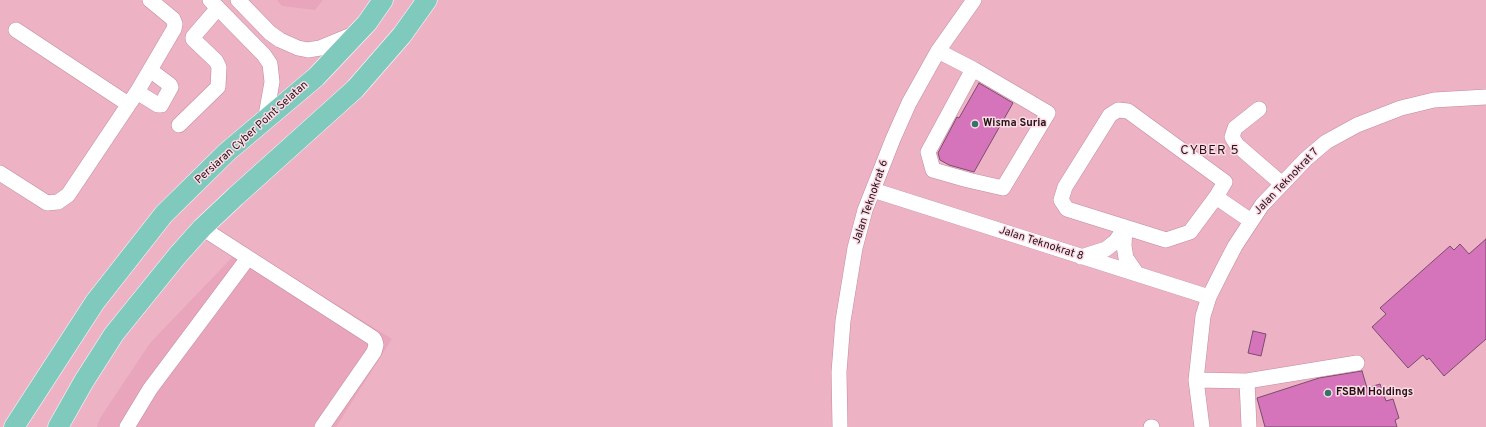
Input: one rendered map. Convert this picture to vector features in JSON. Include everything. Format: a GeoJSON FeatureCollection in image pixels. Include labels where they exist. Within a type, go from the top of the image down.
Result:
{"type":"FeatureCollection","features":[{"type":"Feature","properties":{"kind":"main road","name":"Persiaran Cyber Point Selatan"},"geometry":{"type":"LineString","coordinates":[[15,424],[95,302],[164,214],[227,152],[316,77],[359,32],[384,0]]}},
{"type":"Feature","properties":{"kind":"main road"},"geometry":{"type":"LineString","coordinates":[[59,426],[84,381],[114,334],[176,256],[202,228],[236,196],[355,89],[402,35],[427,0]]}},
{"type":"Feature","properties":{"kind":"street"},"geometry":{"type":"LineString","coordinates":[[0,173],[47,204],[58,202],[68,196],[133,98],[174,29],[175,24],[173,20],[150,0]]}},
{"type":"Feature","properties":{"kind":"street"},"geometry":{"type":"LineString","coordinates":[[238,0],[270,33],[280,40],[298,48],[308,50],[320,48],[359,32]]}},
{"type":"Feature","properties":{"kind":"street","name":"Jalan Teknokrat 6"},"geometry":{"type":"LineString","coordinates":[[840,427],[839,372],[843,321],[855,248],[866,210],[892,139],[908,103],[938,52],[974,0]]}},
{"type":"Feature","properties":{"kind":"street"},"geometry":{"type":"LineString","coordinates":[[179,125],[218,87],[219,67],[216,61],[193,37],[214,4],[264,55],[270,64],[272,82],[265,121]]}},
{"type":"Feature","properties":{"kind":"street"},"geometry":{"type":"LineString","coordinates":[[16,30],[133,98],[161,105],[171,87],[150,70]]}},
{"type":"Feature","properties":{"kind":"street"},"geometry":{"type":"LineString","coordinates":[[938,52],[973,69],[1048,113],[1003,188],[933,170],[931,164],[928,152],[973,69]]}},
{"type":"Feature","properties":{"kind":"street"},"geometry":{"type":"LineString","coordinates":[[1456,98],[1486,93]]}},
{"type":"Feature","properties":{"kind":"street","name":"Jalan Teknokrat 7"},"geometry":{"type":"LineString","coordinates":[[1202,427],[1196,380],[1201,332],[1209,297],[1235,246],[1262,205],[1306,159],[1326,142],[1357,125],[1401,108],[1434,100],[1486,97]]}},
{"type":"Feature","properties":{"kind":"street"},"geometry":{"type":"LineString","coordinates":[[1259,109],[1235,128],[1232,137],[1237,145],[1282,184]]}},
{"type":"Feature","properties":{"kind":"street"},"geometry":{"type":"LineString","coordinates":[[1118,110],[1128,111],[1225,182],[1216,197],[1190,232],[1166,240],[1067,209],[1061,200],[1065,187],[1110,115],[1118,110]]}},
{"type":"Feature","properties":{"kind":"street","name":"Jalan Teknokrat 8"},"geometry":{"type":"LineString","coordinates":[[873,190],[1209,297]]}},
{"type":"Feature","properties":{"kind":"street"},"geometry":{"type":"LineString","coordinates":[[1216,197],[1251,221]]}},
{"type":"Feature","properties":{"kind":"street"},"geometry":{"type":"LineString","coordinates":[[202,228],[375,340],[376,346],[374,352],[322,427]]}},
{"type":"Feature","properties":{"kind":"street"},"geometry":{"type":"LineString","coordinates":[[1081,256],[1106,249],[1115,242],[1125,228]]}},
{"type":"Feature","properties":{"kind":"street"},"geometry":{"type":"LineString","coordinates":[[1125,228],[1124,246],[1126,258],[1137,274]]}},
{"type":"Feature","properties":{"kind":"street"},"geometry":{"type":"LineString","coordinates":[[127,427],[150,389],[248,258]]}},
{"type":"Feature","properties":{"kind":"street"},"geometry":{"type":"LineString","coordinates":[[1196,380],[1247,381],[1357,363]]}},
{"type":"Feature","properties":{"kind":"street"},"geometry":{"type":"LineString","coordinates":[[1247,381],[1249,427]]}},
{"type":"Feature","properties":{"kind":"shaded area"},"geometry":{"type":"Polygon","coordinates":[[[277,0],[323,0],[315,10],[282,6],[277,0]]]}},
{"type":"Feature","properties":{"kind":"shaded area"},"geometry":{"type":"Polygon","coordinates":[[[243,246],[392,339],[336,427],[97,427],[100,418],[150,343],[243,246]]]}},
{"type":"Feature","properties":{"kind":"building","name":"Wisma Suria"},"geometry":{"type":"Polygon","coordinates":[[[979,83],[1013,103],[974,172],[949,165],[940,160],[938,153],[957,117],[959,118],[979,83]]]}},
{"type":"Feature","properties":{"kind":"building"},"geometry":{"type":"Polygon","coordinates":[[[1486,239],[1486,339],[1444,376],[1429,358],[1427,360],[1423,355],[1408,368],[1372,327],[1386,314],[1380,308],[1450,246],[1454,250],[1460,244],[1469,254],[1486,239]]]}},
{"type":"Feature","properties":{"kind":"building"},"geometry":{"type":"Polygon","coordinates":[[[1253,331],[1266,334],[1261,356],[1248,353],[1253,331]]]}},
{"type":"Feature","properties":{"kind":"building","name":"FSBM Holdings"},"geometry":{"type":"Polygon","coordinates":[[[1362,371],[1367,388],[1380,384],[1386,401],[1393,399],[1399,418],[1395,420],[1397,427],[1265,427],[1257,398],[1319,378],[1362,371]]]}},
{"type":"Feature","properties":{"kind":"place","name":"Wisma Suria"},"geometry":{"type":"Point","coordinates":[975,124]}},
{"type":"Feature","properties":{"kind":"place","name":"FSBM Holdings"},"geometry":{"type":"Point","coordinates":[1328,393]}},
{"type":"Feature","properties":{"kind":"district","name":"CYBER 5"},"geometry":{"type":"Point","coordinates":[1210,151]}}]}
